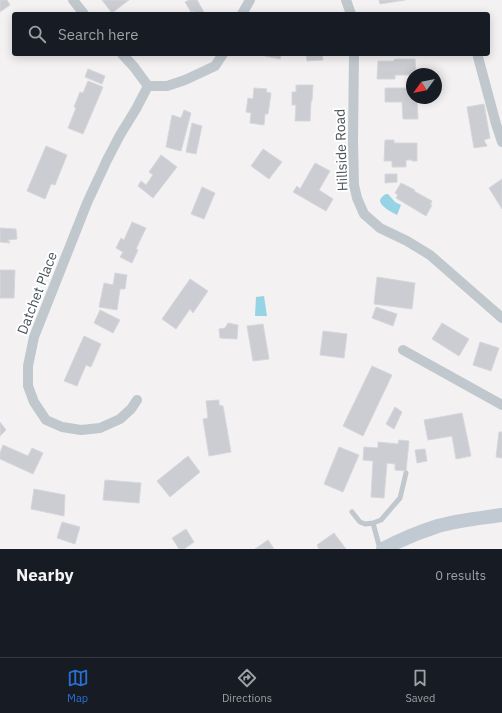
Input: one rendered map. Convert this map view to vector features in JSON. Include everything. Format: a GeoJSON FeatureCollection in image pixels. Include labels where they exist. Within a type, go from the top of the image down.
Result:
{"type":"FeatureCollection","features":[{"type":"Feature","properties":{"kind":"main road"},"geometry":{"type":"LineString","coordinates":[[382,549],[420,532],[439,526],[470,519],[502,515]]}},
{"type":"Feature","properties":{"kind":"street"},"geometry":{"type":"LineString","coordinates":[[73,0],[82,12]]}},
{"type":"Feature","properties":{"kind":"street"},"geometry":{"type":"LineString","coordinates":[[243,12],[250,0]]}},
{"type":"Feature","properties":{"kind":"street"},"geometry":{"type":"LineString","coordinates":[[346,0],[350,12]]}},
{"type":"Feature","properties":{"kind":"street"},"geometry":{"type":"LineString","coordinates":[[124,56],[134,66],[148,86],[168,86],[185,80],[215,66],[221,56]]}},
{"type":"Feature","properties":{"kind":"street","name":"Hillside Road"},"geometry":{"type":"LineString","coordinates":[[354,56],[354,172],[357,198],[364,214],[380,228],[407,241],[430,255],[502,318]]}},
{"type":"Feature","properties":{"kind":"street"},"geometry":{"type":"LineString","coordinates":[[478,57],[502,142]]}},
{"type":"Feature","properties":{"kind":"street","name":"Datchet Place"},"geometry":{"type":"LineString","coordinates":[[137,400],[131,409],[120,419],[100,428],[81,430],[62,426],[46,420],[34,402],[28,386],[28,366],[34,337],[87,203],[107,160],[148,86]]}},
{"type":"Feature","properties":{"kind":"street"},"geometry":{"type":"LineString","coordinates":[[403,350],[502,405]]}},
{"type":"Feature","properties":{"kind":"lane"},"geometry":{"type":"LineString","coordinates":[[352,512],[360,522],[365,524],[381,520],[400,498],[406,473]]}},
{"type":"Feature","properties":{"kind":"lane"},"geometry":{"type":"LineString","coordinates":[[373,523],[382,549]]}},
{"type":"Feature","properties":{"kind":"water"},"geometry":{"type":"Polygon","coordinates":[[[386,194],[401,205],[397,215],[387,210],[381,203],[381,199],[386,194]]]}},
{"type":"Feature","properties":{"kind":"water"},"geometry":{"type":"Polygon","coordinates":[[[264,296],[267,316],[255,316],[256,297],[264,296]]]}},
{"type":"Feature","properties":{"kind":"building"},"geometry":{"type":"Polygon","coordinates":[[[0,0],[7,0],[10,5],[0,12],[0,0]]]}},
{"type":"Feature","properties":{"kind":"building"},"geometry":{"type":"Polygon","coordinates":[[[102,0],[129,0],[113,12],[111,12],[102,0]]]}},
{"type":"Feature","properties":{"kind":"building"},"geometry":{"type":"Polygon","coordinates":[[[189,0],[197,0],[204,12],[191,12],[185,2],[189,0]]]}},
{"type":"Feature","properties":{"kind":"building"},"geometry":{"type":"Polygon","coordinates":[[[379,0],[405,0],[380,4],[379,0]]]}},
{"type":"Feature","properties":{"kind":"building"},"geometry":{"type":"Polygon","coordinates":[[[265,56],[281,56],[280,59],[265,56]]]}},
{"type":"Feature","properties":{"kind":"building"},"geometry":{"type":"Polygon","coordinates":[[[306,56],[322,56],[323,60],[307,61],[306,56]]]}},
{"type":"Feature","properties":{"kind":"building"},"geometry":{"type":"Polygon","coordinates":[[[395,59],[415,59],[416,68],[406,68],[406,75],[395,75],[395,79],[377,79],[378,61],[393,61],[395,59]]]}},
{"type":"Feature","properties":{"kind":"building"},"geometry":{"type":"Polygon","coordinates":[[[88,69],[105,76],[102,84],[85,77],[88,69]]]}},
{"type":"Feature","properties":{"kind":"building"},"geometry":{"type":"Polygon","coordinates":[[[88,81],[103,87],[83,134],[68,128],[76,108],[74,107],[80,92],[83,93],[88,81]]]}},
{"type":"Feature","properties":{"kind":"building"},"geometry":{"type":"Polygon","coordinates":[[[296,85],[313,85],[310,121],[295,121],[296,105],[292,105],[292,92],[296,92],[296,85]]]}},
{"type":"Feature","properties":{"kind":"building"},"geometry":{"type":"Polygon","coordinates":[[[254,88],[267,89],[266,92],[271,93],[268,114],[265,114],[264,125],[250,123],[251,113],[246,112],[248,98],[253,99],[254,88]]]}},
{"type":"Feature","properties":{"kind":"building"},"geometry":{"type":"Polygon","coordinates":[[[385,88],[406,88],[406,104],[417,104],[418,119],[403,119],[402,102],[385,102],[385,88]]]}},
{"type":"Feature","properties":{"kind":"building"},"geometry":{"type":"Polygon","coordinates":[[[484,104],[490,138],[484,140],[487,146],[474,148],[467,107],[484,104]]]}},
{"type":"Feature","properties":{"kind":"building"},"geometry":{"type":"Polygon","coordinates":[[[184,110],[191,113],[181,151],[166,147],[172,115],[181,118],[184,110]]]}},
{"type":"Feature","properties":{"kind":"building"},"geometry":{"type":"Polygon","coordinates":[[[192,123],[202,126],[196,154],[186,152],[192,123]]]}},
{"type":"Feature","properties":{"kind":"building"},"geometry":{"type":"Polygon","coordinates":[[[385,140],[394,140],[394,143],[417,143],[417,161],[406,160],[406,167],[392,167],[392,161],[384,161],[385,140]]]}},
{"type":"Feature","properties":{"kind":"building"},"geometry":{"type":"Polygon","coordinates":[[[46,146],[67,155],[55,185],[51,184],[45,199],[27,191],[46,146]]]}},
{"type":"Feature","properties":{"kind":"building"},"geometry":{"type":"Polygon","coordinates":[[[263,149],[282,162],[269,179],[251,166],[263,149]]]}},
{"type":"Feature","properties":{"kind":"building"},"geometry":{"type":"Polygon","coordinates":[[[161,155],[177,167],[153,198],[138,186],[141,181],[146,185],[153,175],[149,172],[161,155]]]}},
{"type":"Feature","properties":{"kind":"building"},"geometry":{"type":"Polygon","coordinates":[[[315,163],[330,171],[319,190],[333,199],[326,211],[293,192],[297,186],[300,189],[315,163]]]}},
{"type":"Feature","properties":{"kind":"building"},"geometry":{"type":"Polygon","coordinates":[[[385,174],[397,174],[397,182],[385,183],[385,174]]]}},
{"type":"Feature","properties":{"kind":"building"},"geometry":{"type":"Polygon","coordinates":[[[502,179],[502,209],[489,188],[502,179]]]}},
{"type":"Feature","properties":{"kind":"building"},"geometry":{"type":"Polygon","coordinates":[[[401,183],[432,201],[430,205],[432,205],[426,216],[396,198],[398,195],[395,193],[401,183]]]}},
{"type":"Feature","properties":{"kind":"building"},"geometry":{"type":"Polygon","coordinates":[[[202,187],[215,193],[204,219],[191,214],[202,187]]]}},
{"type":"Feature","properties":{"kind":"building"},"geometry":{"type":"Polygon","coordinates":[[[132,222],[146,228],[136,249],[138,250],[132,263],[120,257],[123,252],[116,248],[121,238],[124,240],[132,222]]]}},
{"type":"Feature","properties":{"kind":"building"},"geometry":{"type":"Polygon","coordinates":[[[0,228],[16,229],[17,239],[8,240],[10,243],[0,242],[0,228]]]}},
{"type":"Feature","properties":{"kind":"building"},"geometry":{"type":"Polygon","coordinates":[[[0,270],[15,270],[14,298],[0,298],[0,270]]]}},
{"type":"Feature","properties":{"kind":"building"},"geometry":{"type":"Polygon","coordinates":[[[115,273],[127,275],[125,289],[120,289],[117,310],[99,307],[104,283],[113,285],[115,273]]]}},
{"type":"Feature","properties":{"kind":"building"},"geometry":{"type":"Polygon","coordinates":[[[377,277],[415,283],[412,309],[374,304],[377,277]]]}},
{"type":"Feature","properties":{"kind":"building"},"geometry":{"type":"Polygon","coordinates":[[[190,279],[208,291],[193,313],[190,309],[176,329],[162,319],[190,279]]]}},
{"type":"Feature","properties":{"kind":"building"},"geometry":{"type":"Polygon","coordinates":[[[376,307],[397,314],[393,326],[372,318],[376,307]]]}},
{"type":"Feature","properties":{"kind":"building"},"geometry":{"type":"Polygon","coordinates":[[[100,310],[120,320],[113,333],[94,323],[100,310]]]}},
{"type":"Feature","properties":{"kind":"building"},"geometry":{"type":"Polygon","coordinates":[[[228,323],[238,325],[237,339],[220,338],[219,329],[225,328],[228,323]]]}},
{"type":"Feature","properties":{"kind":"building"},"geometry":{"type":"Polygon","coordinates":[[[442,323],[469,339],[459,356],[432,339],[442,323]]]}},
{"type":"Feature","properties":{"kind":"building"},"geometry":{"type":"Polygon","coordinates":[[[263,324],[269,359],[253,361],[247,326],[263,324]]]}},
{"type":"Feature","properties":{"kind":"building"},"geometry":{"type":"Polygon","coordinates":[[[323,331],[347,334],[344,358],[320,355],[323,331]]]}},
{"type":"Feature","properties":{"kind":"building"},"geometry":{"type":"Polygon","coordinates":[[[84,336],[101,344],[91,367],[86,365],[77,386],[64,381],[84,336]]]}},
{"type":"Feature","properties":{"kind":"building"},"geometry":{"type":"Polygon","coordinates":[[[480,342],[499,348],[491,371],[473,365],[480,342]]]}},
{"type":"Feature","properties":{"kind":"building"},"geometry":{"type":"Polygon","coordinates":[[[372,366],[392,375],[363,436],[343,426],[372,366]]]}},
{"type":"Feature","properties":{"kind":"building"},"geometry":{"type":"Polygon","coordinates":[[[219,400],[219,405],[223,406],[231,452],[209,456],[203,419],[208,418],[206,401],[219,400]]]}},
{"type":"Feature","properties":{"kind":"building"},"geometry":{"type":"Polygon","coordinates":[[[395,407],[402,412],[394,429],[386,424],[395,407]]]}},
{"type":"Feature","properties":{"kind":"building"},"geometry":{"type":"Polygon","coordinates":[[[462,413],[471,456],[456,459],[452,436],[428,440],[424,420],[462,413]]]}},
{"type":"Feature","properties":{"kind":"building"},"geometry":{"type":"Polygon","coordinates":[[[0,422],[6,430],[0,436],[0,422]]]}},
{"type":"Feature","properties":{"kind":"building"},"geometry":{"type":"Polygon","coordinates":[[[499,432],[502,432],[502,458],[496,457],[499,432]]]}},
{"type":"Feature","properties":{"kind":"building"},"geometry":{"type":"Polygon","coordinates":[[[399,440],[409,441],[406,471],[395,470],[395,464],[387,463],[384,498],[371,497],[373,461],[363,460],[364,447],[378,448],[378,442],[398,444],[399,440]]]}},
{"type":"Feature","properties":{"kind":"building"},"geometry":{"type":"Polygon","coordinates":[[[3,445],[28,456],[32,448],[43,453],[33,474],[0,459],[0,453],[3,445]]]}},
{"type":"Feature","properties":{"kind":"building"},"geometry":{"type":"Polygon","coordinates":[[[339,447],[359,455],[343,492],[324,484],[339,447]]]}},
{"type":"Feature","properties":{"kind":"building"},"geometry":{"type":"Polygon","coordinates":[[[425,449],[427,461],[417,463],[415,450],[425,449]]]}},
{"type":"Feature","properties":{"kind":"building"},"geometry":{"type":"Polygon","coordinates":[[[188,456],[200,472],[170,497],[157,481],[188,456]]]}},
{"type":"Feature","properties":{"kind":"building"},"geometry":{"type":"Polygon","coordinates":[[[105,480],[141,483],[139,503],[103,500],[105,480]]]}},
{"type":"Feature","properties":{"kind":"building"},"geometry":{"type":"Polygon","coordinates":[[[34,489],[65,495],[64,516],[31,509],[34,489]]]}},
{"type":"Feature","properties":{"kind":"building"},"geometry":{"type":"Polygon","coordinates":[[[62,522],[80,527],[75,544],[57,538],[62,522]]]}},
{"type":"Feature","properties":{"kind":"building"},"geometry":{"type":"Polygon","coordinates":[[[186,529],[194,542],[184,549],[179,549],[172,538],[186,529]]]}},
{"type":"Feature","properties":{"kind":"building"},"geometry":{"type":"Polygon","coordinates":[[[334,533],[346,549],[319,549],[317,545],[334,533]]]}},
{"type":"Feature","properties":{"kind":"building"},"geometry":{"type":"Polygon","coordinates":[[[268,540],[274,549],[255,549],[268,540]]]}}]}
